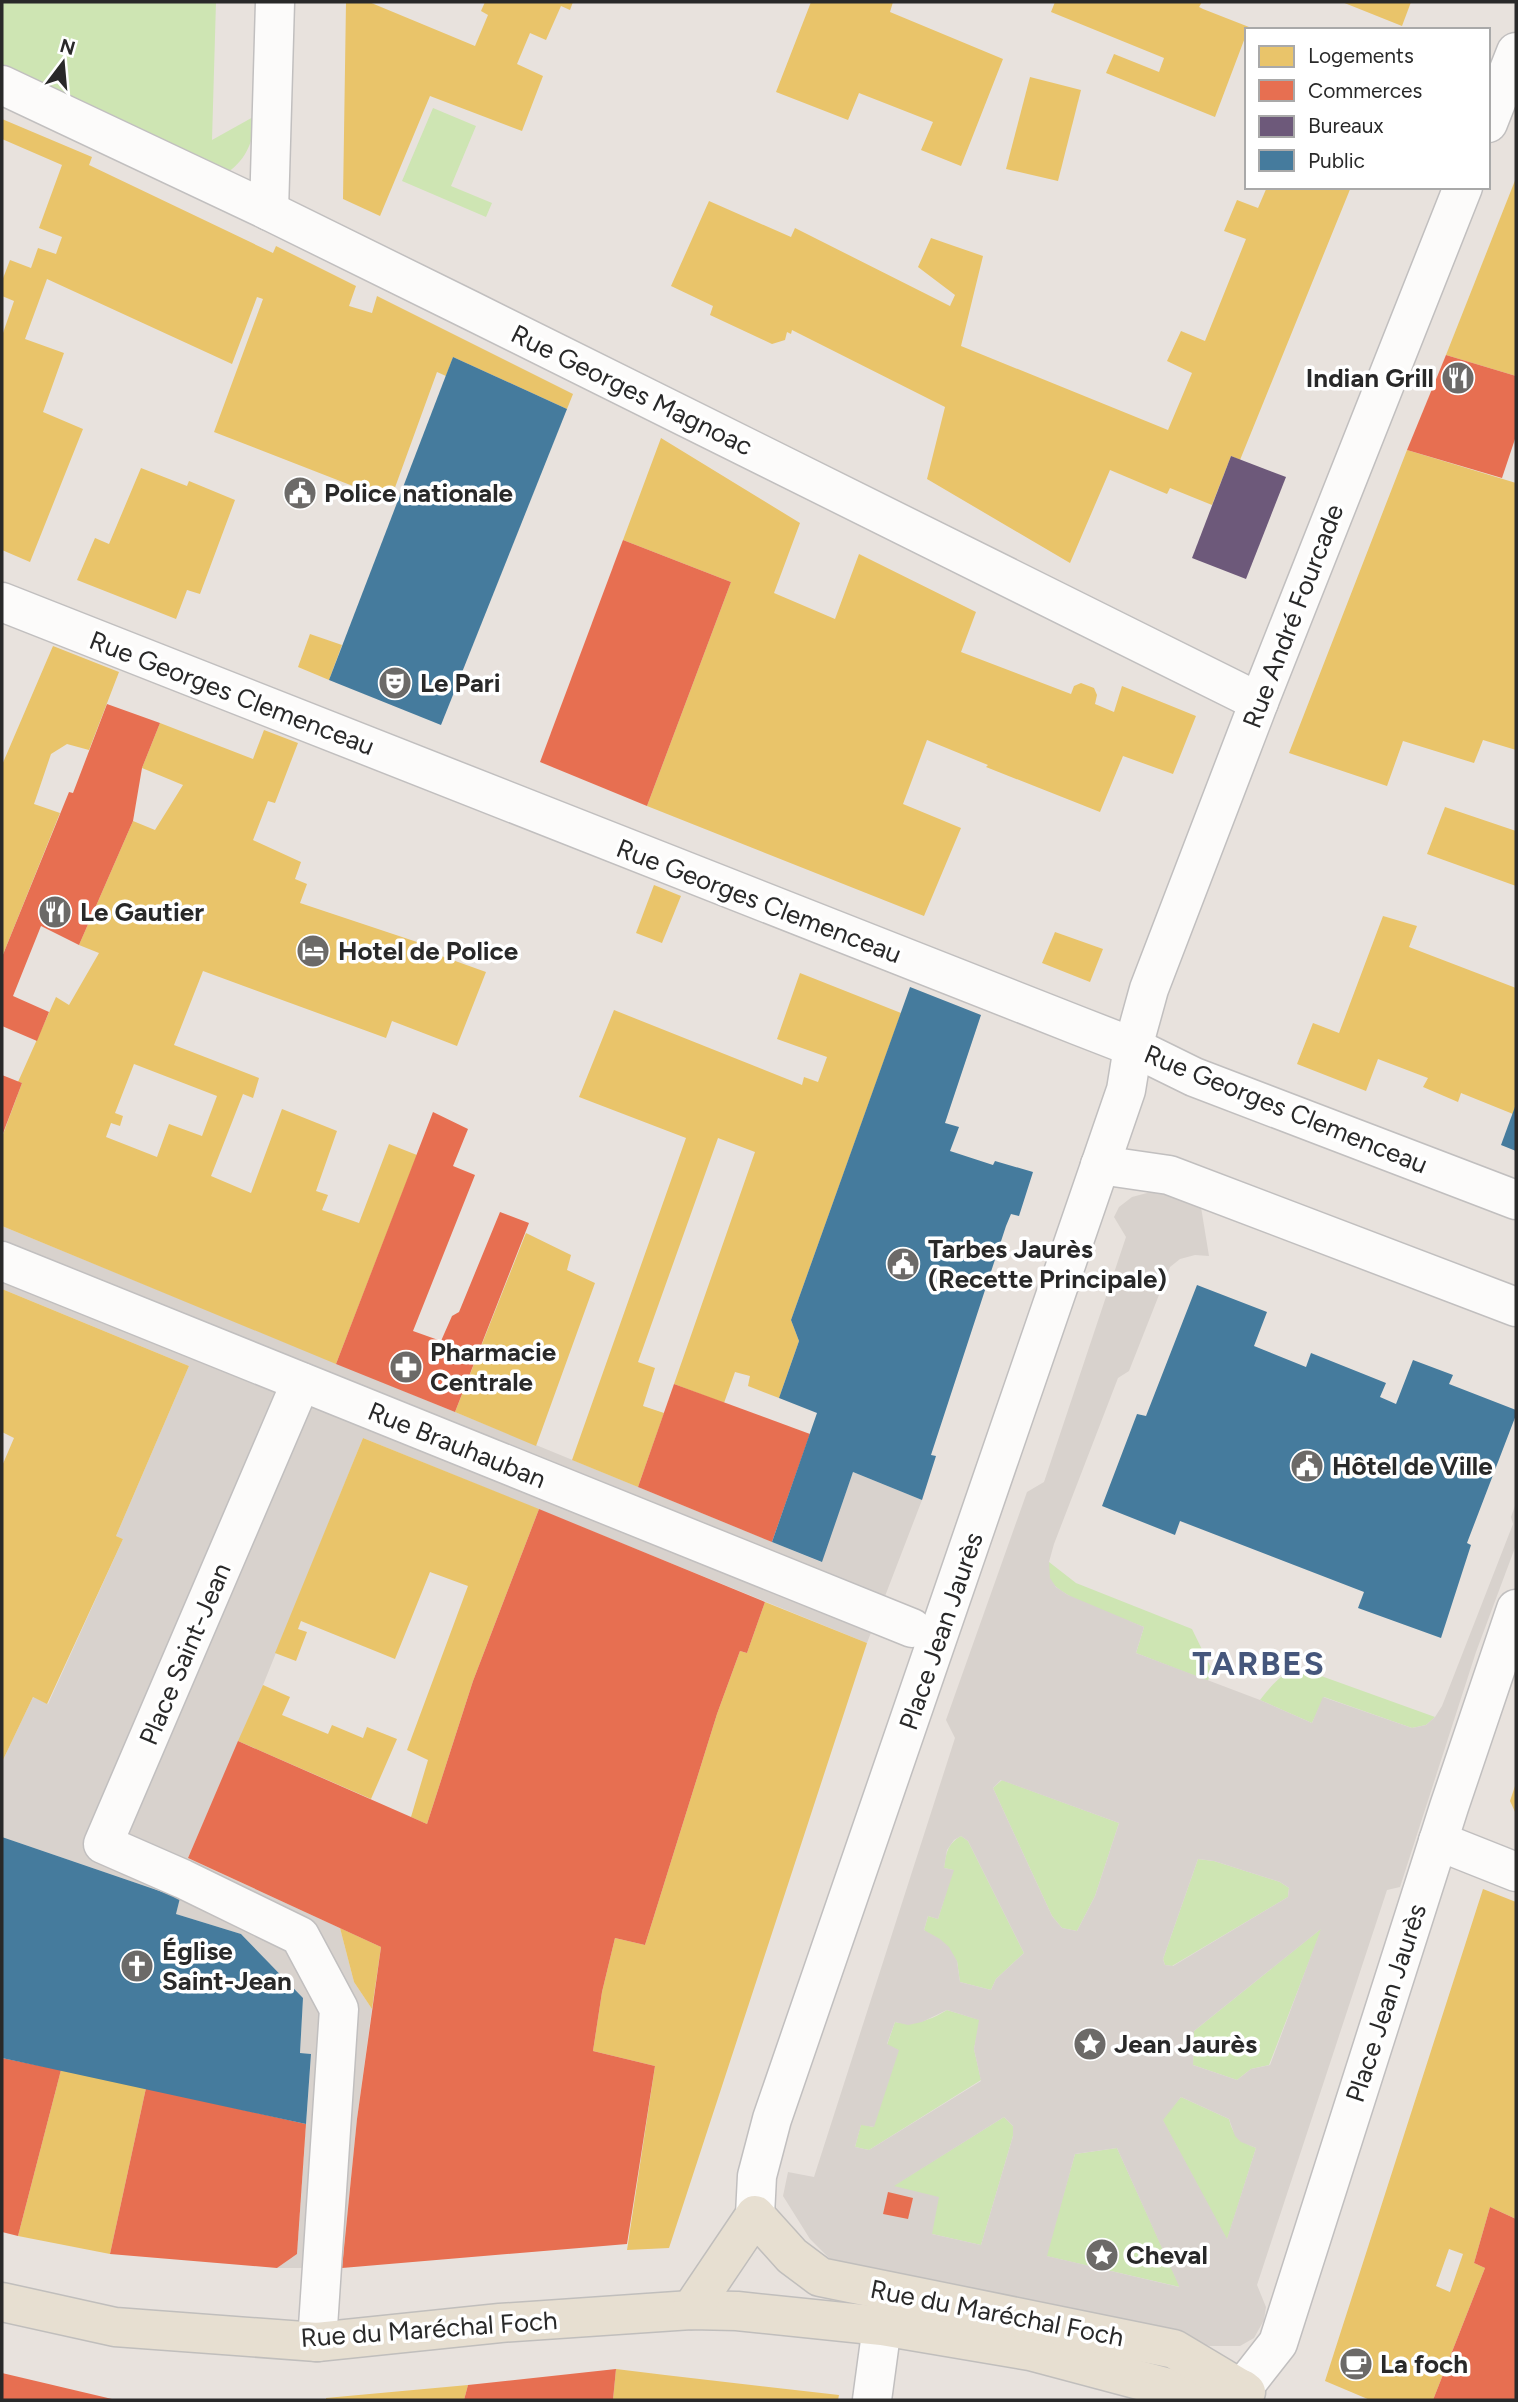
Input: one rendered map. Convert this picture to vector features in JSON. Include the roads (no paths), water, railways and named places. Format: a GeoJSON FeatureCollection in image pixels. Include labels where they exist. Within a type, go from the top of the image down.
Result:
{"type":"FeatureCollection","features":[{"type":"Feature","properties":{"kind":"main road"},"geometry":{"type":"LineString","coordinates":[[691,2310],[755,2215]]}},
{"type":"Feature","properties":{"kind":"main road","name":"Rue du Maréchal Foch"},"geometry":{"type":"LineString","coordinates":[[755,2215],[792,2256],[820,2277],[1174,2349],[1246,2397]]}},
{"type":"Feature","properties":{"kind":"main road","name":"Rue du Maréchal Foch"},"geometry":{"type":"LineString","coordinates":[[2,2302],[115,2327],[317,2342],[500,2323],[691,2310],[737,2311],[882,2326],[1030,2351],[1188,2393],[1246,2397]]}},
{"type":"Feature","properties":{"kind":"street"},"geometry":{"type":"LineString","coordinates":[[269,211],[275,2]]}},
{"type":"Feature","properties":{"kind":"street"},"geometry":{"type":"LineString","coordinates":[[1490,118],[1516,52]]}},
{"type":"Feature","properties":{"kind":"street","name":"Rue Georges Magnoac"},"geometry":{"type":"LineString","coordinates":[[2,85],[269,211],[1259,702]]}},
{"type":"Feature","properties":{"kind":"street","name":"Rue André Fourcade"},"geometry":{"type":"LineString","coordinates":[[1132,1047],[1149,989],[1259,702],[1462,189]]}},
{"type":"Feature","properties":{"kind":"street","name":"Rue Georges Clemenceau"},"geometry":{"type":"LineString","coordinates":[[2,602],[1132,1047],[1194,1077],[1516,1200]]}},
{"type":"Feature","properties":{"kind":"street","name":"Place Jean Jaurès"},"geometry":{"type":"LineString","coordinates":[[755,2215],[757,2176],[772,2119],[1126,1090],[1132,1047]]}},
{"type":"Feature","properties":{"kind":"street"},"geometry":{"type":"LineString","coordinates":[[1100,1165],[1169,1175],[1516,1307]]}},
{"type":"Feature","properties":{"kind":"street","name":"Rue Brauhauban"},"geometry":{"type":"LineString","coordinates":[[2,1261],[912,1628]]}},
{"type":"Feature","properties":{"kind":"street","name":"Place Saint-Jean"},"geometry":{"type":"LineString","coordinates":[[302,1382],[103,1844],[183,1879],[300,1936],[339,2010],[317,2342]]}},
{"type":"Feature","properties":{"kind":"street","name":"Place Jean Jaurès"},"geometry":{"type":"LineString","coordinates":[[1246,2397],[1278,2343],[1438,1841],[1516,1609]]}},
{"type":"Feature","properties":{"kind":"street"},"geometry":{"type":"LineString","coordinates":[[1438,1841],[1516,1872]]}},
{"type":"Feature","properties":{"kind":"street"},"geometry":{"type":"LineString","coordinates":[[872,2400],[882,2326]]}},
{"type":"Feature","properties":{"kind":"place","name":"Indian Grill"},"geometry":{"type":"Point","coordinates":[1458,378]}},
{"type":"Feature","properties":{"kind":"place","name":"Police nationale"},"geometry":{"type":"Point","coordinates":[300,493]}},
{"type":"Feature","properties":{"kind":"place","name":"Le Pari"},"geometry":{"type":"Point","coordinates":[395,683]}},
{"type":"Feature","properties":{"kind":"place","name":"Le Gautier"},"geometry":{"type":"Point","coordinates":[55,912]}},
{"type":"Feature","properties":{"kind":"place","name":"Hotel de Police"},"geometry":{"type":"Point","coordinates":[313,951]}},
{"type":"Feature","properties":{"kind":"place","name":"Tarbes Jaurès (Recette Principale)"},"geometry":{"type":"Point","coordinates":[903,1264]}},
{"type":"Feature","properties":{"kind":"place","name":"Pharmacie Centrale"},"geometry":{"type":"Point","coordinates":[406,1367]}},
{"type":"Feature","properties":{"kind":"place","name":"Hôtel de Ville"},"geometry":{"type":"Point","coordinates":[1307,1466]}},
{"type":"Feature","properties":{"kind":"place","name":"Église Saint-Jean"},"geometry":{"type":"Point","coordinates":[137,1966]}},
{"type":"Feature","properties":{"kind":"place","name":"Jean Jaurès"},"geometry":{"type":"Point","coordinates":[1090,2044]}},
{"type":"Feature","properties":{"kind":"place","name":"Cheval"},"geometry":{"type":"Point","coordinates":[1102,2255]}},
{"type":"Feature","properties":{"kind":"place","name":"La foch"},"geometry":{"type":"Point","coordinates":[1356,2364]}},
{"type":"Feature","properties":{"kind":"district","name":"TARBES"},"geometry":{"type":"Point","coordinates":[1259,1663]}}]}
